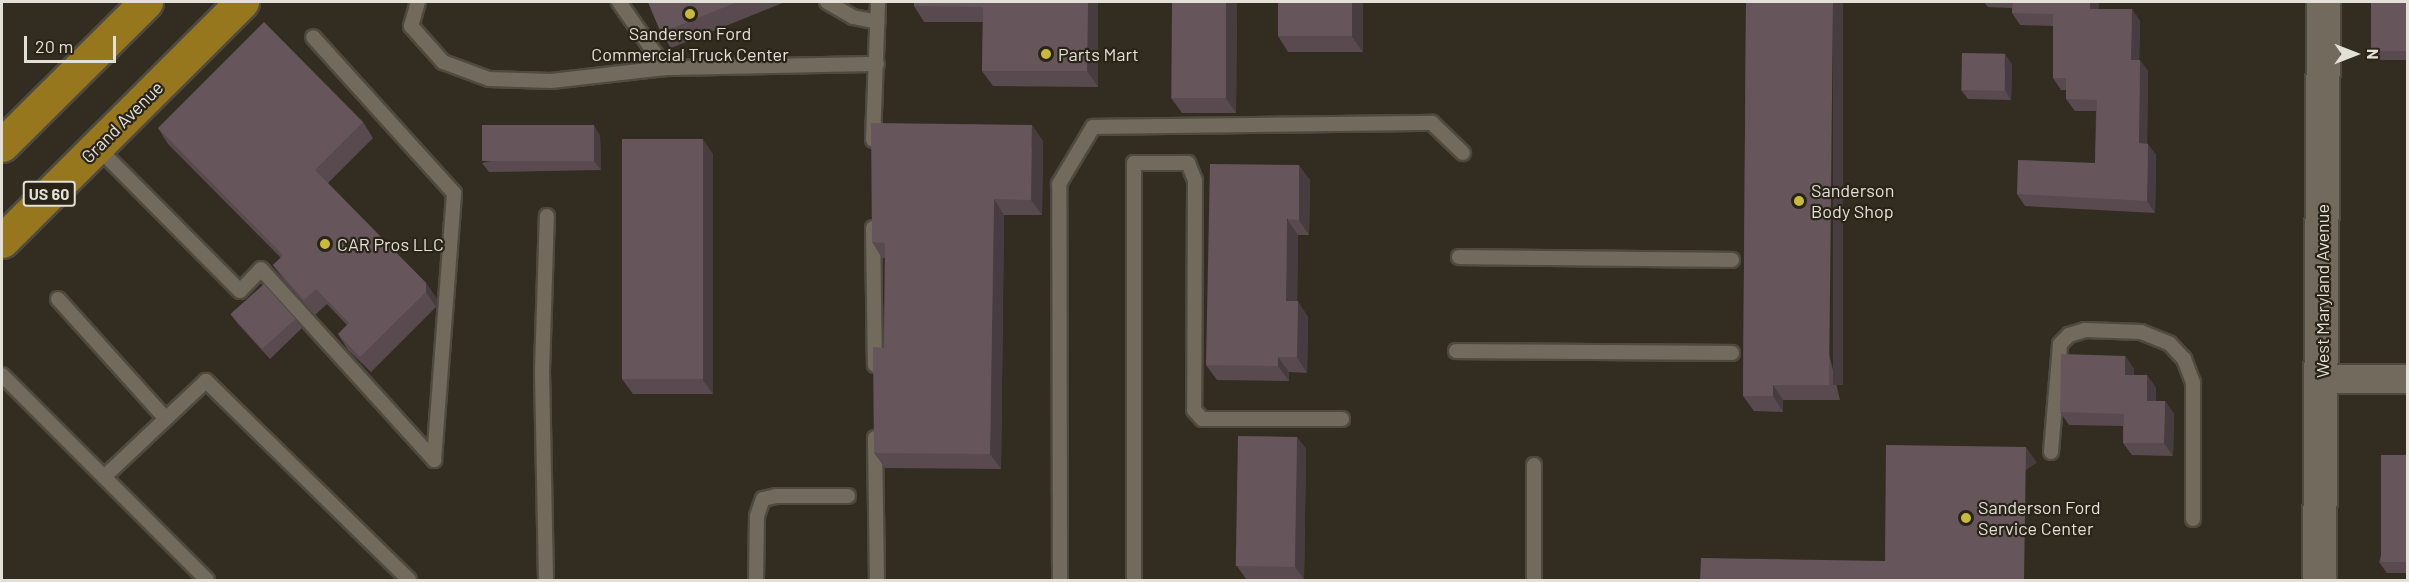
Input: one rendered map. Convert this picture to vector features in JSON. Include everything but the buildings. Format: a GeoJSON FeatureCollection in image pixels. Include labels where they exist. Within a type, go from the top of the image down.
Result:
{"type":"FeatureCollection","features":[{"type":"Feature","properties":{"kind":"highway"},"geometry":{"type":"LineString","coordinates":[[2,145],[146,2]]}},
{"type":"Feature","properties":{"kind":"highway","name":"Grand Avenue"},"geometry":{"type":"LineString","coordinates":[[2,241],[242,2]]}},
{"type":"Feature","properties":{"kind":"street","name":"West Maryland Avenue"},"geometry":{"type":"LineString","coordinates":[[2319,580],[2323,2]]}},
{"type":"Feature","properties":{"kind":"street"},"geometry":{"type":"LineString","coordinates":[[2322,379],[2408,379]]}},
{"type":"Feature","properties":{"kind":"lane"},"geometry":{"type":"LineString","coordinates":[[418,2],[411,26],[443,62],[489,79],[551,81],[665,68],[878,64]]}},
{"type":"Feature","properties":{"kind":"lane"},"geometry":{"type":"LineString","coordinates":[[619,2],[665,68]]}},
{"type":"Feature","properties":{"kind":"lane"},"geometry":{"type":"LineString","coordinates":[[827,2],[853,17],[878,22]]}},
{"type":"Feature","properties":{"kind":"lane"},"geometry":{"type":"LineString","coordinates":[[872,155],[878,64],[878,2]]}},
{"type":"Feature","properties":{"kind":"lane"},"geometry":{"type":"LineString","coordinates":[[97,147],[240,291],[261,270],[434,460],[454,193],[313,38]]}},
{"type":"Feature","properties":{"kind":"lane"},"geometry":{"type":"LineString","coordinates":[[1060,580],[1059,184],[1093,127],[1432,123],[1463,153]]}},
{"type":"Feature","properties":{"kind":"lane"},"geometry":{"type":"LineString","coordinates":[[1134,580],[1134,163],[1188,163],[1195,180],[1194,410],[1202,419],[1342,419]]}},
{"type":"Feature","properties":{"kind":"lane"},"geometry":{"type":"LineString","coordinates":[[873,214],[875,378]]}},
{"type":"Feature","properties":{"kind":"lane"},"geometry":{"type":"LineString","coordinates":[[546,580],[542,371],[547,216]]}},
{"type":"Feature","properties":{"kind":"lane"},"geometry":{"type":"LineString","coordinates":[[1459,258],[1732,261]]}},
{"type":"Feature","properties":{"kind":"lane"},"geometry":{"type":"LineString","coordinates":[[57,299],[166,419]]}},
{"type":"Feature","properties":{"kind":"lane"},"geometry":{"type":"LineString","coordinates":[[2051,452],[2058,396],[2060,344],[2068,334],[2085,330],[2141,332],[2170,344],[2184,359],[2193,383],[2193,519]]}},
{"type":"Feature","properties":{"kind":"lane"},"geometry":{"type":"LineString","coordinates":[[1456,351],[1732,353]]}},
{"type":"Feature","properties":{"kind":"lane"},"geometry":{"type":"LineString","coordinates":[[2,375],[207,580]]}},
{"type":"Feature","properties":{"kind":"lane"},"geometry":{"type":"LineString","coordinates":[[104,477],[206,381],[409,580]]}},
{"type":"Feature","properties":{"kind":"lane"},"geometry":{"type":"LineString","coordinates":[[875,425],[877,580]]}},
{"type":"Feature","properties":{"kind":"lane"},"geometry":{"type":"LineString","coordinates":[[1534,465],[1534,580]]}},
{"type":"Feature","properties":{"kind":"lane"},"geometry":{"type":"LineString","coordinates":[[756,580],[757,516],[764,499],[776,496],[848,496]]}},
{"type":"Feature","properties":{"kind":"place","name":"Sanderson Ford Commercial Truck Center"},"geometry":{"type":"Point","coordinates":[690,14]}},
{"type":"Feature","properties":{"kind":"place","name":"Parts Mart"},"geometry":{"type":"Point","coordinates":[1046,54]}},
{"type":"Feature","properties":{"kind":"place","name":"Sanderson Body Shop"},"geometry":{"type":"Point","coordinates":[1799,201]}},
{"type":"Feature","properties":{"kind":"place","name":"CAR Pros LLC"},"geometry":{"type":"Point","coordinates":[325,244]}},
{"type":"Feature","properties":{"kind":"place","name":"Sanderson Ford Service Center"},"geometry":{"type":"Point","coordinates":[1966,518]}}]}
